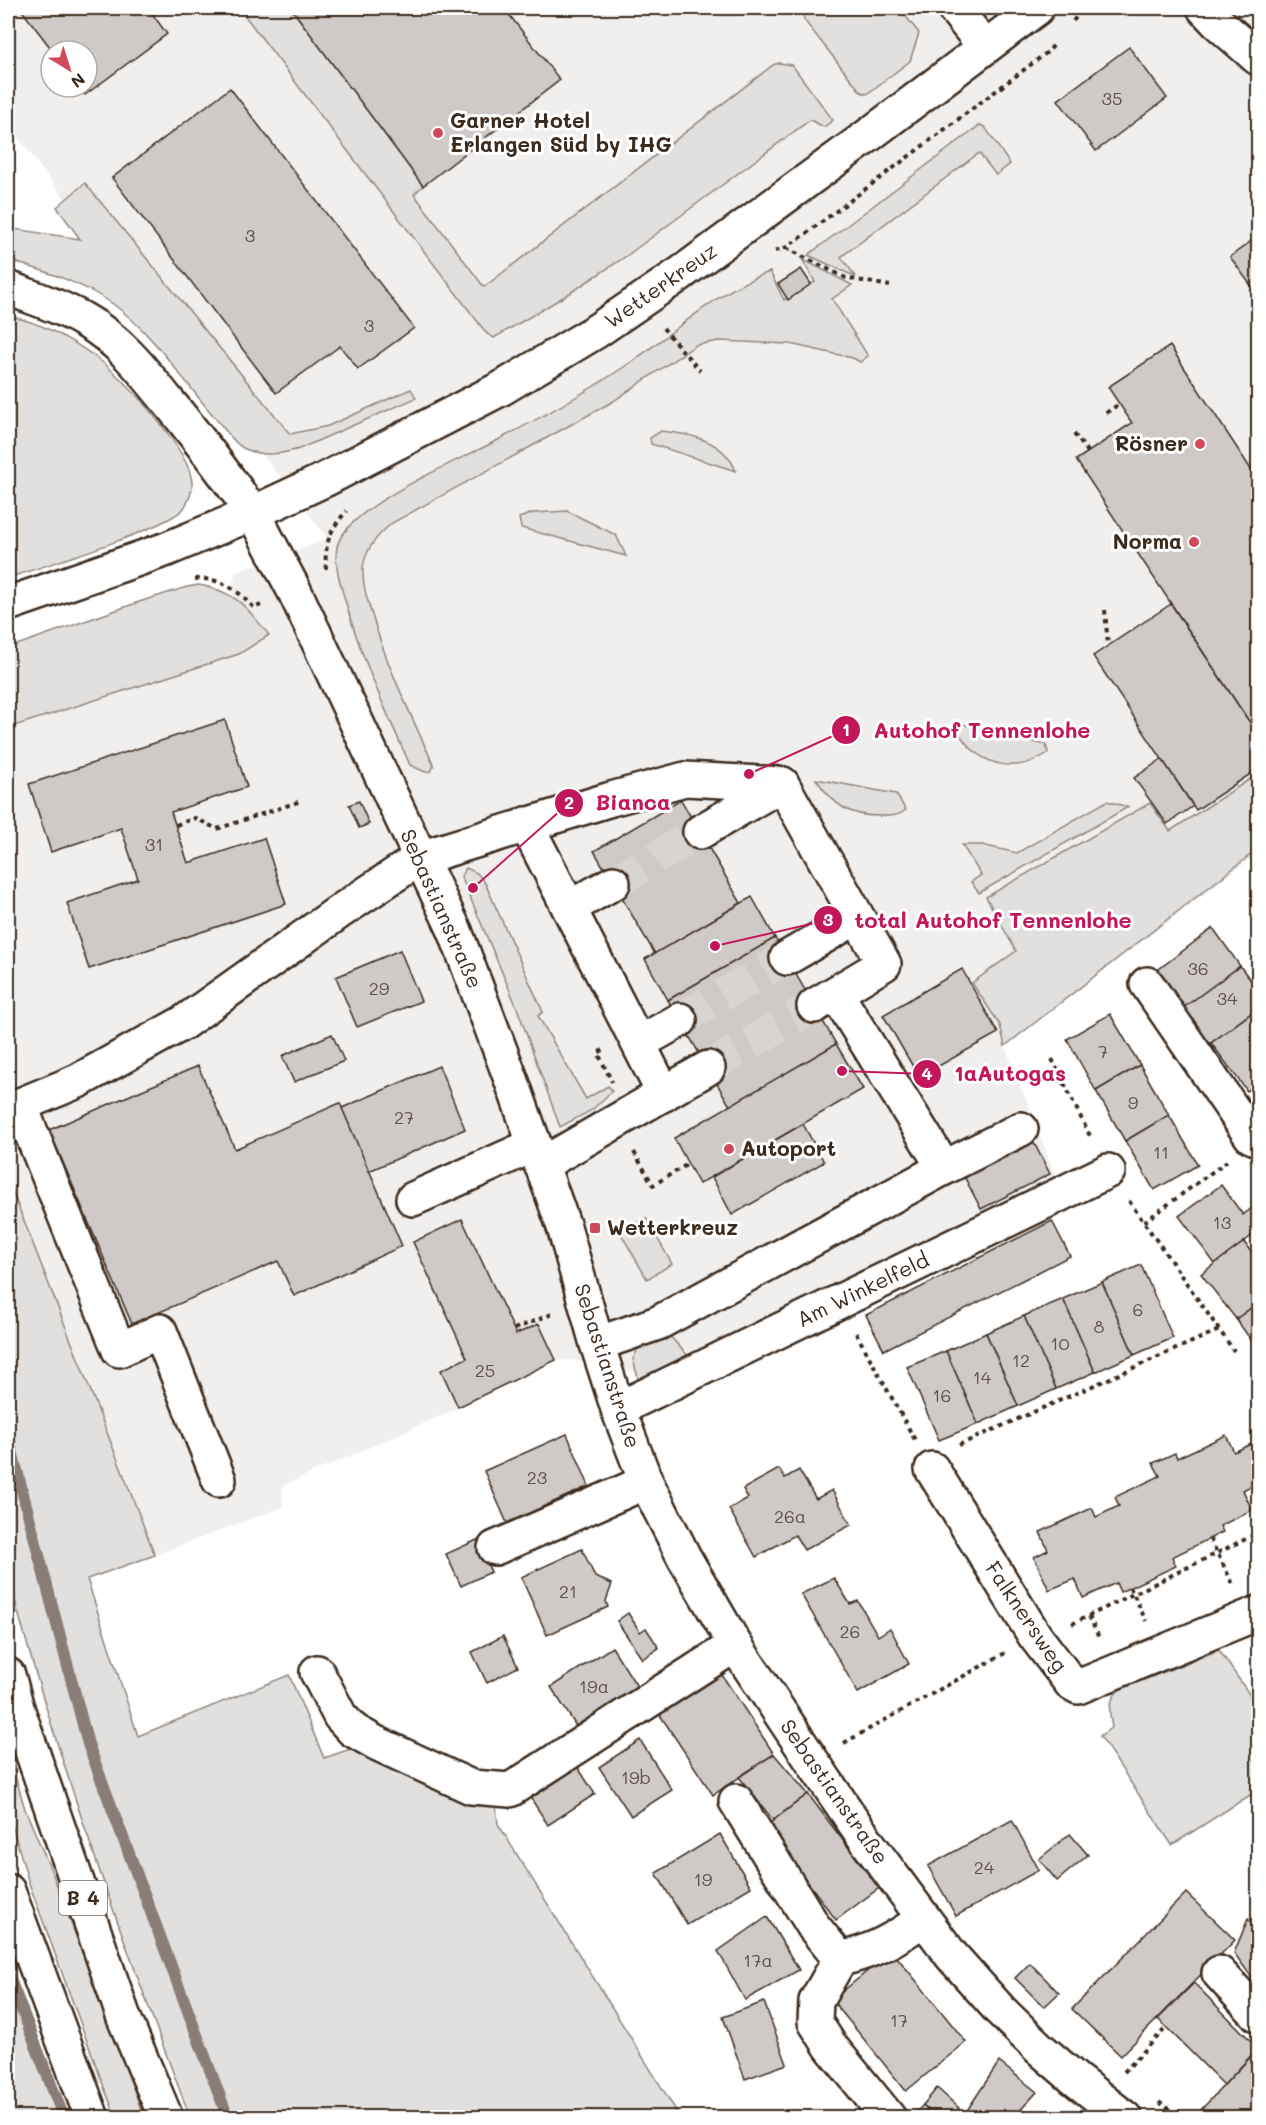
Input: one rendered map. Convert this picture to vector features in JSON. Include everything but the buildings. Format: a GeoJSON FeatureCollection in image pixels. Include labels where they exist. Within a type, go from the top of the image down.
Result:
{"type":"FeatureCollection","features":[{"type":"Feature","properties":{"kind":"main road"},"geometry":{"type":"LineString","coordinates":[[954,8],[985,47]]}},
{"type":"Feature","properties":{"kind":"main road","name":"Wetterkreuz"},"geometry":{"type":"LineString","coordinates":[[8,604],[167,549],[253,513],[326,479],[502,388],[596,332],[698,260],[1037,8]]}},
{"type":"Feature","properties":{"kind":"main road"},"geometry":{"type":"LineString","coordinates":[[1204,8],[1258,58]]}},
{"type":"Feature","properties":{"kind":"main road","name":"Sebastianstraße"},"geometry":{"type":"LineString","coordinates":[[16,294],[61,308],[85,321],[116,343],[137,363],[202,442],[253,513],[294,590],[455,932],[564,1227],[618,1409],[646,1482],[684,1557],[735,1645],[849,1815],[951,1955],[1000,2010],[1039,2048],[1125,2118]]}},
{"type":"Feature","properties":{"kind":"main road"},"geometry":{"type":"LineString","coordinates":[[219,1480],[160,1331],[119,1350],[20,1104],[78,1081],[183,1023],[339,912],[420,858],[526,824],[685,779],[782,784]]}},
{"type":"Feature","properties":{"kind":"main road"},"geometry":{"type":"LineString","coordinates":[[700,832],[782,784]]}},
{"type":"Feature","properties":{"kind":"main road"},"geometry":{"type":"LineString","coordinates":[[782,784],[884,964],[825,999],[944,1168]]}},
{"type":"Feature","properties":{"kind":"main road"},"geometry":{"type":"LineString","coordinates":[[526,824],[664,1094]]}},
{"type":"Feature","properties":{"kind":"main road"},"geometry":{"type":"LineString","coordinates":[[569,908],[613,883]]}},
{"type":"Feature","properties":{"kind":"main road"},"geometry":{"type":"LineString","coordinates":[[787,958],[857,918]]}},
{"type":"Feature","properties":{"kind":"main road"},"geometry":{"type":"LineString","coordinates":[[1147,984],[1251,1136],[1258,1139]]}},
{"type":"Feature","properties":{"kind":"main road"},"geometry":{"type":"LineString","coordinates":[[639,1043],[680,1020]]}},
{"type":"Feature","properties":{"kind":"main road"},"geometry":{"type":"LineString","coordinates":[[413,1199],[537,1155],[664,1094],[708,1068]]}},
{"type":"Feature","properties":{"kind":"main road"},"geometry":{"type":"LineString","coordinates":[[597,1344],[658,1323],[944,1168],[1021,1129]]}},
{"type":"Feature","properties":{"kind":"main road","name":"Am Winkelfeld"},"geometry":{"type":"LineString","coordinates":[[618,1409],[1107,1171]]}},
{"type":"Feature","properties":{"kind":"main road","name":"Falknersweg"},"geometry":{"type":"LineString","coordinates":[[929,1464],[1035,1636],[1071,1683],[1078,1687],[1253,1615]]}},
{"type":"Feature","properties":{"kind":"main road"},"geometry":{"type":"LineString","coordinates":[[495,1548],[646,1482]]}},
{"type":"Feature","properties":{"kind":"main road"},"geometry":{"type":"LineString","coordinates":[[317,1672],[340,1716],[354,1731],[471,1787],[510,1790],[735,1645]]}},
{"type":"Feature","properties":{"kind":"main road","name":"B 4"},"geometry":{"type":"LineString","coordinates":[[8,1675],[17,1708],[124,2018],[166,2118]]}},
{"type":"Feature","properties":{"kind":"main road"},"geometry":{"type":"LineString","coordinates":[[736,1801],[814,1927],[840,1959]]}},
{"type":"Feature","properties":{"kind":"main road"},"geometry":{"type":"LineString","coordinates":[[8,1891],[92,2118]]}},
{"type":"Feature","properties":{"kind":"main road"},"geometry":{"type":"LineString","coordinates":[[889,2118],[831,2048],[815,2022],[816,2001],[840,1959],[861,1955],[890,1942],[924,1919]]}},
{"type":"Feature","properties":{"kind":"main road"},"geometry":{"type":"LineString","coordinates":[[1219,1973],[1258,2015]]}},
{"type":"Feature","properties":{"kind":"path"},"geometry":{"type":"LineString","coordinates":[[785,248],[846,278],[890,286]]}},
{"type":"Feature","properties":{"kind":"path"},"geometry":{"type":"LineString","coordinates":[[660,325],[700,371]]}},
{"type":"Feature","properties":{"kind":"path"},"geometry":{"type":"LineString","coordinates":[[1106,413],[1119,404]]}},
{"type":"Feature","properties":{"kind":"path"},"geometry":{"type":"LineString","coordinates":[[1074,434],[1088,452]]}},
{"type":"Feature","properties":{"kind":"path"},"geometry":{"type":"LineString","coordinates":[[187,580],[202,578],[219,581],[234,588],[254,608],[294,590]]}},
{"type":"Feature","properties":{"kind":"path"},"geometry":{"type":"LineString","coordinates":[[1105,610],[1108,646]]}},
{"type":"Feature","properties":{"kind":"path"},"geometry":{"type":"LineString","coordinates":[[176,825],[195,818],[217,829],[301,801]]}},
{"type":"Feature","properties":{"kind":"path"},"geometry":{"type":"LineString","coordinates":[[1052,1059],[1107,1171],[1234,1351]]}},
{"type":"Feature","properties":{"kind":"path"},"geometry":{"type":"LineString","coordinates":[[1144,1222],[1258,1139]]}},
{"type":"Feature","properties":{"kind":"path"},"geometry":{"type":"LineString","coordinates":[[631,1146],[653,1185],[688,1164]]}},
{"type":"Feature","properties":{"kind":"path"},"geometry":{"type":"LineString","coordinates":[[839,1301],[929,1464],[1219,1330]]}},
{"type":"Feature","properties":{"kind":"path"},"geometry":{"type":"LineString","coordinates":[[1210,1539],[1253,1615]]}},
{"type":"Feature","properties":{"kind":"path"},"geometry":{"type":"LineString","coordinates":[[1130,2080],[1122,2074],[1167,2027]]}},
{"type":"Feature","properties":{"kind":"path"},"geometry":{"type":"LineString","coordinates":[[1155,2099],[1179,2118]]}},
{"type":"Feature","properties":{"kind":"shaded area"},"geometry":{"type":"Polygon","coordinates":[[[8,8],[1258,8],[1258,853],[1005,1046],[1056,1177],[692,1360],[653,1375],[571,1360],[559,1360],[456,1409],[282,1486],[283,1507],[155,1555],[8,1180],[8,1123],[12,1120],[12,1095],[8,1076],[8,1055],[16,1052],[8,1024],[8,747],[13,745],[14,726],[239,654],[269,635],[251,612],[232,595],[235,572],[328,539],[8,125],[8,8]]]}},
{"type":"Feature","properties":{"kind":"shaded area"},"geometry":{"type":"Polygon","coordinates":[[[239,8],[291,8],[423,186],[414,194],[484,287],[773,65],[779,63],[792,65],[833,120],[824,127],[810,120],[625,257],[494,338],[487,334],[239,8]]]}},
{"type":"Feature","properties":{"kind":"shaded area"},"geometry":{"type":"Polygon","coordinates":[[[813,8],[899,8],[919,33],[910,61],[867,94],[861,92],[804,20],[803,14],[813,8]]]}},
{"type":"Feature","properties":{"kind":"shaded area"},"geometry":{"type":"Polygon","coordinates":[[[980,125],[985,127],[1010,164],[996,175],[979,153],[841,257],[856,277],[808,255],[980,125]]]}},
{"type":"Feature","properties":{"kind":"shaded area"},"geometry":{"type":"Polygon","coordinates":[[[85,183],[290,434],[328,426],[411,389],[416,398],[299,449],[265,454],[241,447],[155,344],[128,316],[101,296],[75,283],[8,260],[8,228],[80,239],[57,207],[85,183]]]}},
{"type":"Feature","properties":{"kind":"shaded area"},"geometry":{"type":"Polygon","coordinates":[[[802,259],[852,285],[832,299],[868,356],[860,362],[853,358],[790,344],[719,341],[696,345],[612,402],[392,523],[373,543],[366,555],[363,568],[367,600],[393,674],[434,766],[431,771],[425,772],[410,765],[366,663],[341,587],[336,553],[345,532],[360,516],[406,486],[514,432],[603,381],[735,288],[770,272],[784,300],[815,282],[802,259]]]}},
{"type":"Feature","properties":{"kind":"shaded area"},"geometry":{"type":"Polygon","coordinates":[[[8,316],[32,322],[55,332],[87,351],[109,368],[138,397],[168,434],[189,469],[192,486],[184,508],[154,526],[102,547],[8,578],[8,316]]]}},
{"type":"Feature","properties":{"kind":"shaded area"},"geometry":{"type":"Polygon","coordinates":[[[661,431],[705,440],[723,452],[736,471],[651,444],[650,438],[661,431]]]}},
{"type":"Feature","properties":{"kind":"shaded area"},"geometry":{"type":"Polygon","coordinates":[[[567,511],[616,535],[626,556],[521,528],[519,518],[533,513],[567,511]]]}},
{"type":"Feature","properties":{"kind":"shaded area"},"geometry":{"type":"Polygon","coordinates":[[[199,585],[232,596],[247,609],[269,635],[239,654],[14,726],[13,745],[8,747],[8,648],[139,602],[199,585]]]}},
{"type":"Feature","properties":{"kind":"shaded area"},"geometry":{"type":"Polygon","coordinates":[[[954,722],[1046,745],[1048,753],[1027,763],[1005,765],[995,763],[975,752],[966,743],[954,722]]]}},
{"type":"Feature","properties":{"kind":"shaded area"},"geometry":{"type":"Polygon","coordinates":[[[1258,774],[1258,849],[1005,1046],[1000,1025],[972,983],[1016,951],[986,897],[1150,803],[1170,831],[1258,774]]]}},
{"type":"Feature","properties":{"kind":"shaded area"},"geometry":{"type":"Polygon","coordinates":[[[816,779],[896,794],[906,810],[898,815],[889,816],[871,816],[852,812],[836,803],[816,779]]]}},
{"type":"Feature","properties":{"kind":"shaded area"},"geometry":{"type":"Polygon","coordinates":[[[1107,801],[1128,807],[979,893],[971,882],[981,875],[962,845],[982,845],[1017,853],[1107,801]]]}},
{"type":"Feature","properties":{"kind":"shaded area"},"geometry":{"type":"Polygon","coordinates":[[[466,868],[477,873],[485,883],[543,1012],[538,1016],[586,1099],[608,1086],[612,1091],[592,1110],[560,1127],[516,1005],[461,876],[466,868]]]}},
{"type":"Feature","properties":{"kind":"shaded area"},"geometry":{"type":"Polygon","coordinates":[[[8,1180],[155,1555],[87,1579],[138,1736],[289,1675],[324,1758],[365,1744],[496,1805],[498,1824],[680,2117],[190,2117],[69,1780],[8,1575],[8,1180]]]}},
{"type":"Feature","properties":{"kind":"shaded area"},"geometry":{"type":"Polygon","coordinates":[[[646,1218],[672,1264],[647,1279],[620,1232],[646,1218]]]}},
{"type":"Feature","properties":{"kind":"shaded area"},"geometry":{"type":"Polygon","coordinates":[[[666,1332],[692,1360],[639,1382],[633,1359],[640,1344],[666,1332]]]}},
{"type":"Feature","properties":{"kind":"shaded area"},"geometry":{"type":"Polygon","coordinates":[[[1219,1650],[1258,1707],[1258,1790],[1172,1845],[1100,1736],[1112,1727],[1110,1707],[1112,1699],[1119,1690],[1219,1650]]]}},
{"type":"Feature","properties":{"kind":"shaded area"},"geometry":{"type":"Polygon","coordinates":[[[8,1751],[25,1809],[53,1875],[144,2117],[116,2117],[105,2090],[29,1883],[8,1812],[8,1751]]]}},
{"type":"Feature","properties":{"kind":"shaded area"},"geometry":{"type":"Polygon","coordinates":[[[8,1966],[13,1984],[66,2117],[8,2117],[8,1966]]]}},
{"type":"Feature","properties":{"kind":"waterway"},"geometry":{"type":"LineString","coordinates":[[8,1436],[88,1744],[228,2118]]}},
{"type":"Feature","properties":{"kind":"waterway"},"geometry":{"type":"LineString","coordinates":[[8,1974],[64,2118]]}},
{"type":"Feature","properties":{"kind":"tunnel"},"geometry":{"type":"LineString","coordinates":[[613,883],[700,832]]}},
{"type":"Feature","properties":{"kind":"tunnel"},"geometry":{"type":"LineString","coordinates":[[680,1020],[787,958]]}},
{"type":"Feature","properties":{"kind":"tunnel"},"geometry":{"type":"LineString","coordinates":[[708,1068],[814,1006]]}},
{"type":"Feature","properties":{"kind":"place","name":"Garner Hotel Erlangen Süd by IHG"},"geometry":{"type":"Point","coordinates":[438,133]}},
{"type":"Feature","properties":{"kind":"place","name":"Rösner"},"geometry":{"type":"Point","coordinates":[1200,444]}},
{"type":"Feature","properties":{"kind":"place","name":"Norma"},"geometry":{"type":"Point","coordinates":[1194,542]}},
{"type":"Feature","properties":{"kind":"place","name":"Autohof Tennenlohe"},"geometry":{"type":"Point","coordinates":[749,774]}},
{"type":"Feature","properties":{"kind":"place","name":"Bianca"},"geometry":{"type":"Point","coordinates":[473,888]}},
{"type":"Feature","properties":{"kind":"place","name":"total Autohof Tennenlohe"},"geometry":{"type":"Point","coordinates":[715,946]}},
{"type":"Feature","properties":{"kind":"place","name":"1aAutogas"},"geometry":{"type":"Point","coordinates":[842,1071]}},
{"type":"Feature","properties":{"kind":"place","name":"Autoport"},"geometry":{"type":"Point","coordinates":[729,1149]}},
{"type":"Feature","properties":{"kind":"place","name":"Wetterkreuz"},"geometry":{"type":"Point","coordinates":[595,1228]}}]}
